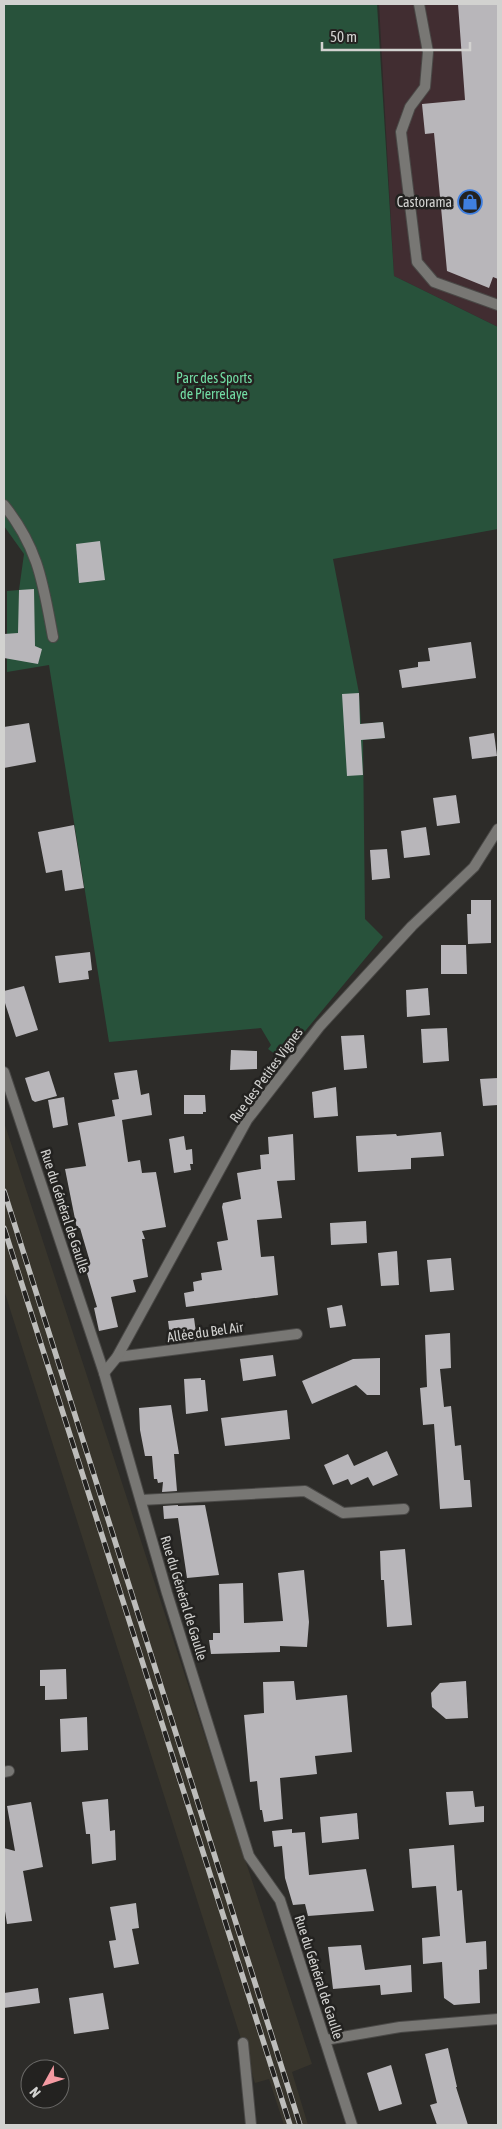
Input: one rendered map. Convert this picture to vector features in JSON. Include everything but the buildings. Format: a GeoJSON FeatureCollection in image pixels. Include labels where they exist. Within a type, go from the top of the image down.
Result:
{"type":"FeatureCollection","features":[{"type":"Feature","properties":{"kind":"street"},"geometry":{"type":"LineString","coordinates":[[419,4],[428,52],[425,87],[410,107],[401,132],[417,262],[434,282],[498,305]]}},
{"type":"Feature","properties":{"kind":"street"},"geometry":{"type":"LineString","coordinates":[[4,505],[33,551],[44,585],[53,637]]}},
{"type":"Feature","properties":{"kind":"street","name":"Rue des Petites Vignes"},"geometry":{"type":"LineString","coordinates":[[104,1373],[117,1358],[247,1120],[320,1026],[412,926],[474,866],[498,829]]}},
{"type":"Feature","properties":{"kind":"street","name":"Rue du Général de Gaulle"},"geometry":{"type":"LineString","coordinates":[[4,1072],[104,1373],[167,1593],[249,1856],[280,1900],[352,2125]]}},
{"type":"Feature","properties":{"kind":"street","name":"Allée du Bel Air"},"geometry":{"type":"LineString","coordinates":[[117,1358],[297,1334]]}},
{"type":"Feature","properties":{"kind":"street"},"geometry":{"type":"LineString","coordinates":[[140,1500],[304,1491],[343,1513],[404,1509]]}},
{"type":"Feature","properties":{"kind":"street"},"geometry":{"type":"LineString","coordinates":[[325,2040],[400,2026],[498,2019]]}},
{"type":"Feature","properties":{"kind":"street"},"geometry":{"type":"LineString","coordinates":[[243,2043],[251,2125]]}},
{"type":"Feature","properties":{"kind":"shaded area"},"geometry":{"type":"Polygon","coordinates":[[[379,4],[498,4],[498,327],[394,276],[379,4]]]}},
{"type":"Feature","properties":{"kind":"shaded area"},"geometry":{"type":"Polygon","coordinates":[[[4,1122],[312,2064],[292,2072],[308,2125],[284,2125],[269,2079],[255,2083],[4,1290],[4,1122]]]}},
{"type":"Feature","properties":{"kind":"green space","name":"Parc des Sports de Pierrelaye"},"geometry":{"type":"Polygon","coordinates":[[[4,4],[377,4],[394,276],[498,327],[498,529],[333,559],[359,693],[361,724],[383,722],[385,738],[363,740],[365,919],[383,937],[282,1059],[268,1049],[271,1045],[261,1028],[109,1042],[49,665],[7,672],[7,591],[19,590],[24,554],[4,526],[4,4]]]}},
{"type":"Feature","properties":{"kind":"railway"},"geometry":{"type":"LineString","coordinates":[[4,1191],[300,2125]]}},
{"type":"Feature","properties":{"kind":"railway"},"geometry":{"type":"LineString","coordinates":[[4,1228],[290,2125]]}},
{"type":"Feature","properties":{"kind":"place","name":"Castorama"},"geometry":{"type":"Point","coordinates":[470,202]}}]}
